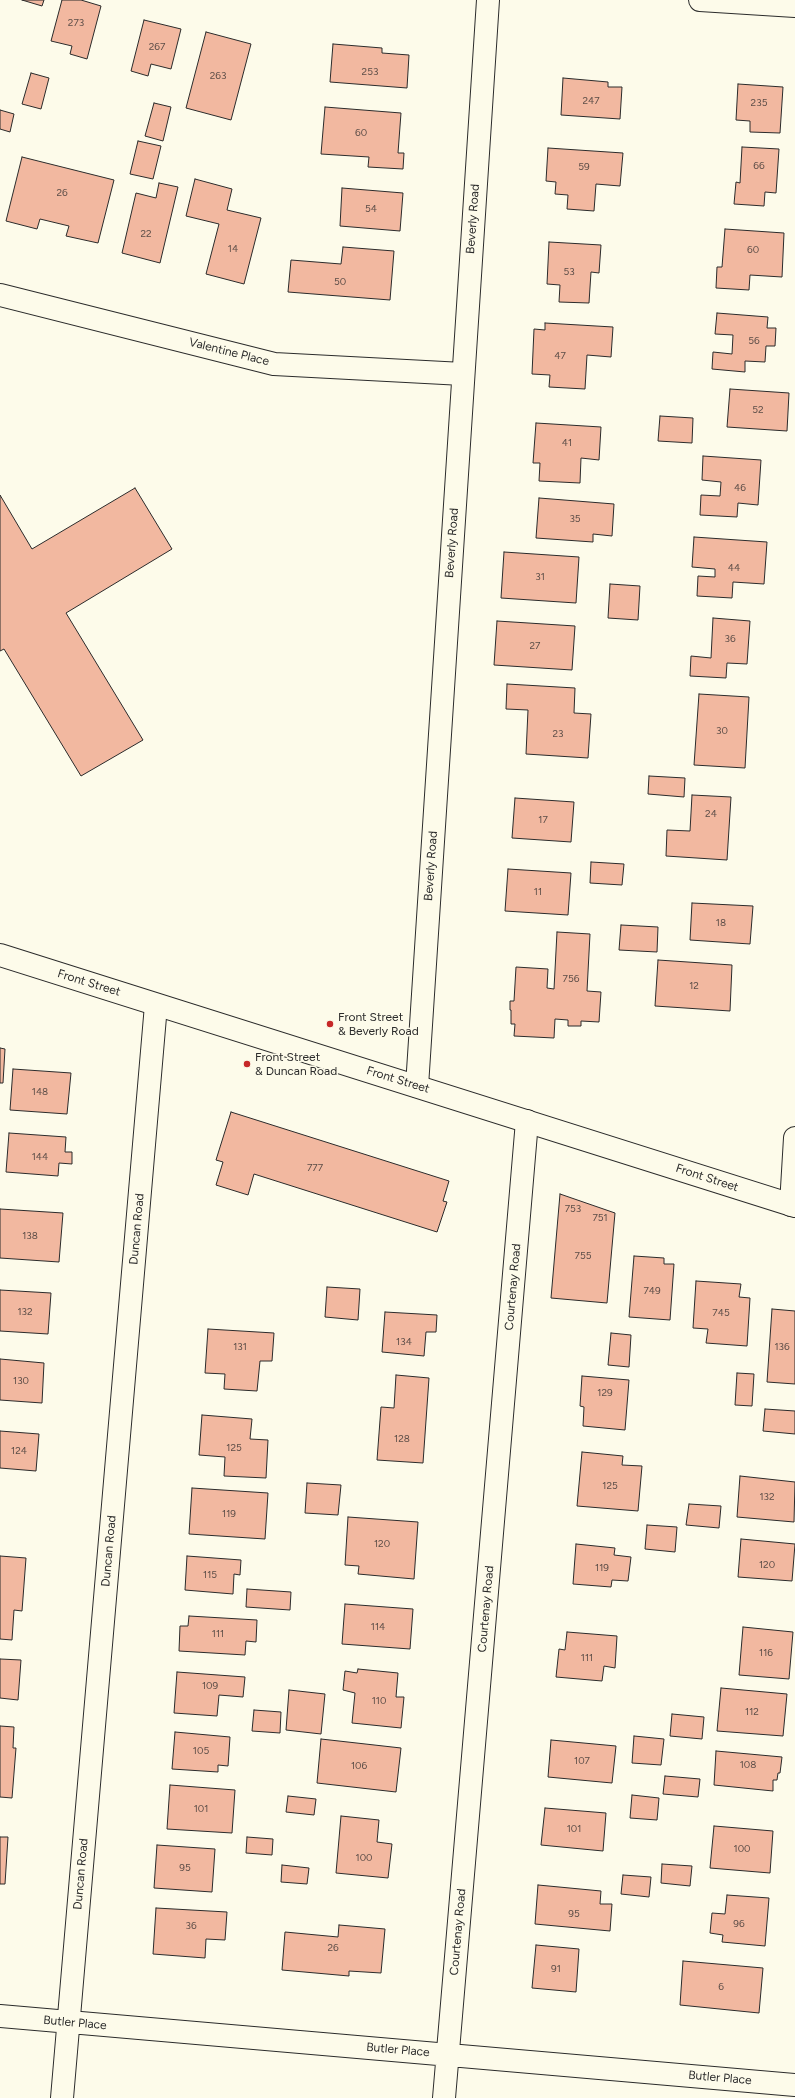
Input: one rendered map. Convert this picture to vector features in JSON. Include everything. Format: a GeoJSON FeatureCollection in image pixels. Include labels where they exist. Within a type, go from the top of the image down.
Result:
{"type":"FeatureCollection","features":[{"type":"Feature","properties":{"kind":"street","name":"Beverly Road"},"geometry":{"type":"LineString","coordinates":[[417,1086],[488,0]]}},
{"type":"Feature","properties":{"kind":"street"},"geometry":{"type":"LineString","coordinates":[[700,0],[795,6]]}},
{"type":"Feature","properties":{"kind":"street","name":"Valentine Place"},"geometry":{"type":"LineString","coordinates":[[0,295],[274,364],[463,374]]}},
{"type":"Feature","properties":{"kind":"street","name":"Front Street"},"geometry":{"type":"LineString","coordinates":[[0,955],[793,1206]]}},
{"type":"Feature","properties":{"kind":"street","name":"Duncan Road"},"geometry":{"type":"LineString","coordinates":[[62,2098],[156,1005]]}},
{"type":"Feature","properties":{"kind":"street","name":"Courtenay Road"},"geometry":{"type":"LineString","coordinates":[[444,2098],[527,1121]]}},
{"type":"Feature","properties":{"kind":"street"},"geometry":{"type":"LineString","coordinates":[[793,1206],[795,1138]]}},
{"type":"Feature","properties":{"kind":"street","name":"Butler Place"},"geometry":{"type":"LineString","coordinates":[[0,2016],[795,2085]]}},
{"type":"Feature","properties":{"kind":"building"},"geometry":{"type":"Polygon","coordinates":[[[22,0],[44,0],[42,6],[22,0]]]}},
{"type":"Feature","properties":{"kind":"building"},"geometry":{"type":"Polygon","coordinates":[[[62,0],[81,0],[101,6],[87,59],[70,54],[72,46],[51,41],[62,0]]]}},
{"type":"Feature","properties":{"kind":"building"},"geometry":{"type":"Polygon","coordinates":[[[144,20],[181,29],[171,69],[151,64],[148,76],[131,71],[144,20]]]}},
{"type":"Feature","properties":{"kind":"building"},"geometry":{"type":"Polygon","coordinates":[[[206,32],[251,44],[231,120],[186,108],[206,32]]]}},
{"type":"Feature","properties":{"kind":"building"},"geometry":{"type":"Polygon","coordinates":[[[333,44],[382,48],[382,53],[409,55],[407,88],[330,82],[333,44]]]}},
{"type":"Feature","properties":{"kind":"building"},"geometry":{"type":"Polygon","coordinates":[[[31,73],[49,78],[41,109],[22,104],[31,73]]]}},
{"type":"Feature","properties":{"kind":"building"},"geometry":{"type":"Polygon","coordinates":[[[563,78],[608,82],[608,87],[622,87],[620,119],[561,115],[563,78]]]}},
{"type":"Feature","properties":{"kind":"building"},"geometry":{"type":"Polygon","coordinates":[[[738,84],[783,87],[780,133],[750,132],[750,121],[736,120],[738,84]]]}},
{"type":"Feature","properties":{"kind":"building"},"geometry":{"type":"Polygon","coordinates":[[[154,103],[171,107],[163,141],[145,136],[154,103]]]}},
{"type":"Feature","properties":{"kind":"building"},"geometry":{"type":"Polygon","coordinates":[[[325,107],[401,113],[398,153],[404,153],[403,169],[368,167],[369,157],[321,154],[325,107]]]}},
{"type":"Feature","properties":{"kind":"building"},"geometry":{"type":"Polygon","coordinates":[[[0,110],[14,114],[10,132],[0,129],[0,110]]]}},
{"type":"Feature","properties":{"kind":"building"},"geometry":{"type":"Polygon","coordinates":[[[138,141],[161,146],[153,179],[130,174],[138,141]]]}},
{"type":"Feature","properties":{"kind":"building"},"geometry":{"type":"Polygon","coordinates":[[[742,147],[779,149],[776,193],[765,192],[764,206],[734,204],[736,182],[740,183],[742,147]]]}},
{"type":"Feature","properties":{"kind":"building"},"geometry":{"type":"Polygon","coordinates":[[[548,148],[623,153],[620,186],[596,184],[594,211],[567,209],[568,195],[555,194],[556,182],[546,181],[548,148]]]}},
{"type":"Feature","properties":{"kind":"building"},"geometry":{"type":"Polygon","coordinates":[[[22,157],[114,180],[98,243],[66,236],[69,226],[40,219],[37,229],[6,221],[22,157]]]}},
{"type":"Feature","properties":{"kind":"building"},"geometry":{"type":"Polygon","coordinates":[[[195,179],[232,189],[227,210],[261,218],[244,284],[206,274],[219,224],[186,216],[195,179]]]}},
{"type":"Feature","properties":{"kind":"building"},"geometry":{"type":"Polygon","coordinates":[[[159,183],[178,187],[160,263],[122,253],[136,193],[156,198],[159,183]]]}},
{"type":"Feature","properties":{"kind":"building"},"geometry":{"type":"Polygon","coordinates":[[[342,188],[403,193],[400,231],[340,226],[342,188]]]}},
{"type":"Feature","properties":{"kind":"building"},"geometry":{"type":"Polygon","coordinates":[[[725,229],[784,233],[782,277],[750,275],[749,290],[716,288],[717,267],[722,267],[725,229]]]}},
{"type":"Feature","properties":{"kind":"building"},"geometry":{"type":"Polygon","coordinates":[[[549,242],[601,245],[599,273],[591,272],[589,303],[559,302],[560,285],[547,284],[549,242]]]}},
{"type":"Feature","properties":{"kind":"building"},"geometry":{"type":"Polygon","coordinates":[[[343,247],[394,251],[390,300],[288,292],[291,260],[341,264],[343,247]]]}},
{"type":"Feature","properties":{"kind":"building"},"geometry":{"type":"Polygon","coordinates":[[[717,313],[768,317],[767,328],[776,328],[775,346],[766,346],[765,362],[745,361],[745,372],[712,369],[713,352],[732,354],[733,335],[715,334],[717,313]]]}},
{"type":"Feature","properties":{"kind":"building"},"geometry":{"type":"Polygon","coordinates":[[[545,323],[613,327],[611,357],[587,355],[585,389],[549,387],[550,375],[532,374],[534,329],[545,330],[545,323]]]}},
{"type":"Feature","properties":{"kind":"building"},"geometry":{"type":"Polygon","coordinates":[[[730,389],[789,393],[787,431],[727,427],[730,389]]]}},
{"type":"Feature","properties":{"kind":"building"},"geometry":{"type":"Polygon","coordinates":[[[660,416],[693,418],[692,443],[658,441],[660,416]]]}},
{"type":"Feature","properties":{"kind":"building"},"geometry":{"type":"Polygon","coordinates":[[[536,423],[601,427],[599,460],[581,458],[580,483],[539,481],[540,463],[533,463],[536,423]]]}},
{"type":"Feature","properties":{"kind":"building"},"geometry":{"type":"Polygon","coordinates":[[[703,456],[761,460],[758,505],[738,503],[737,517],[700,515],[701,495],[720,496],[721,482],[702,480],[703,456]]]}},
{"type":"Feature","properties":{"kind":"building"},"geometry":{"type":"Polygon","coordinates":[[[135,488],[172,549],[66,613],[143,740],[81,776],[4,649],[0,651],[0,495],[32,549],[135,488]]]}},
{"type":"Feature","properties":{"kind":"building"},"geometry":{"type":"Polygon","coordinates":[[[539,498],[614,504],[612,536],[593,534],[593,542],[536,538],[539,498]]]}},
{"type":"Feature","properties":{"kind":"building"},"geometry":{"type":"Polygon","coordinates":[[[694,537],[767,542],[764,584],[733,582],[732,598],[697,596],[698,576],[715,577],[715,569],[692,567],[694,537]]]}},
{"type":"Feature","properties":{"kind":"building"},"geometry":{"type":"Polygon","coordinates":[[[504,552],[579,557],[576,603],[501,598],[504,552]]]}},
{"type":"Feature","properties":{"kind":"building"},"geometry":{"type":"Polygon","coordinates":[[[610,584],[640,586],[638,620],[608,618],[610,584]]]}},
{"type":"Feature","properties":{"kind":"building"},"geometry":{"type":"Polygon","coordinates":[[[713,618],[750,621],[747,664],[727,663],[726,678],[690,676],[691,656],[711,658],[713,618]]]}},
{"type":"Feature","properties":{"kind":"building"},"geometry":{"type":"Polygon","coordinates":[[[497,621],[575,626],[572,670],[494,665],[497,621]]]}},
{"type":"Feature","properties":{"kind":"building"},"geometry":{"type":"Polygon","coordinates":[[[507,684],[575,688],[574,713],[591,714],[588,758],[526,754],[528,710],[506,709],[507,684]]]}},
{"type":"Feature","properties":{"kind":"building"},"geometry":{"type":"Polygon","coordinates":[[[699,694],[749,697],[745,768],[694,765],[699,694]]]}},
{"type":"Feature","properties":{"kind":"building"},"geometry":{"type":"Polygon","coordinates":[[[649,776],[685,778],[684,797],[648,794],[649,776]]]}},
{"type":"Feature","properties":{"kind":"building"},"geometry":{"type":"Polygon","coordinates":[[[692,795],[731,797],[727,860],[666,856],[667,830],[690,831],[692,795]]]}},
{"type":"Feature","properties":{"kind":"building"},"geometry":{"type":"Polygon","coordinates":[[[515,798],[574,802],[571,842],[512,838],[515,798]]]}},
{"type":"Feature","properties":{"kind":"building"},"geometry":{"type":"Polygon","coordinates":[[[591,862],[624,864],[622,885],[590,883],[591,862]]]}},
{"type":"Feature","properties":{"kind":"building"},"geometry":{"type":"Polygon","coordinates":[[[508,869],[571,873],[568,915],[505,911],[508,869]]]}},
{"type":"Feature","properties":{"kind":"building"},"geometry":{"type":"Polygon","coordinates":[[[692,903],[753,906],[750,944],[690,940],[692,903]]]}},
{"type":"Feature","properties":{"kind":"building"},"geometry":{"type":"Polygon","coordinates":[[[621,925],[658,927],[657,952],[619,950],[621,925]]]}},
{"type":"Feature","properties":{"kind":"building"},"geometry":{"type":"Polygon","coordinates":[[[557,932],[590,934],[587,991],[601,992],[599,1022],[581,1021],[581,1026],[568,1026],[568,1020],[555,1019],[554,1038],[514,1036],[515,1024],[511,1024],[510,1001],[514,1001],[516,967],[548,969],[547,988],[554,989],[557,932]]]}},
{"type":"Feature","properties":{"kind":"building"},"geometry":{"type":"Polygon","coordinates":[[[658,960],[732,965],[730,1011],[655,1006],[658,960]]]}},
{"type":"Feature","properties":{"kind":"building"},"geometry":{"type":"Polygon","coordinates":[[[0,1048],[5,1049],[3,1083],[0,1083],[0,1048]]]}},
{"type":"Feature","properties":{"kind":"building"},"geometry":{"type":"Polygon","coordinates":[[[13,1069],[71,1073],[67,1114],[10,1110],[13,1069]]]}},
{"type":"Feature","properties":{"kind":"building"},"geometry":{"type":"Polygon","coordinates":[[[231,1112],[449,1181],[443,1201],[447,1202],[437,1232],[254,1174],[248,1195],[216,1185],[223,1162],[216,1160],[231,1112]]]}},
{"type":"Feature","properties":{"kind":"building"},"geometry":{"type":"Polygon","coordinates":[[[9,1133],[66,1137],[65,1152],[72,1152],[72,1164],[59,1163],[58,1176],[6,1172],[9,1133]]]}},
{"type":"Feature","properties":{"kind":"building"},"geometry":{"type":"Polygon","coordinates":[[[560,1194],[615,1213],[607,1303],[551,1298],[560,1194]]]}},
{"type":"Feature","properties":{"kind":"building"},"geometry":{"type":"Polygon","coordinates":[[[0,1209],[63,1213],[59,1262],[0,1258],[0,1209]]]}},
{"type":"Feature","properties":{"kind":"building"},"geometry":{"type":"Polygon","coordinates":[[[634,1256],[664,1258],[664,1264],[674,1264],[670,1320],[629,1317],[634,1256]]]}},
{"type":"Feature","properties":{"kind":"building"},"geometry":{"type":"Polygon","coordinates":[[[696,1281],[741,1284],[739,1297],[750,1298],[747,1346],[706,1343],[708,1329],[693,1328],[696,1281]]]}},
{"type":"Feature","properties":{"kind":"building"},"geometry":{"type":"Polygon","coordinates":[[[327,1287],[360,1289],[358,1320],[325,1317],[327,1287]]]}},
{"type":"Feature","properties":{"kind":"building"},"geometry":{"type":"Polygon","coordinates":[[[0,1290],[51,1293],[48,1334],[0,1331],[0,1290]]]}},
{"type":"Feature","properties":{"kind":"building"},"geometry":{"type":"Polygon","coordinates":[[[772,1309],[795,1311],[795,1384],[767,1382],[772,1309]]]}},
{"type":"Feature","properties":{"kind":"building"},"geometry":{"type":"Polygon","coordinates":[[[385,1312],[437,1315],[436,1332],[426,1332],[424,1356],[382,1352],[385,1312]]]}},
{"type":"Feature","properties":{"kind":"building"},"geometry":{"type":"Polygon","coordinates":[[[208,1329],[274,1333],[272,1361],[260,1361],[257,1391],[224,1389],[225,1374],[205,1373],[208,1329]]]}},
{"type":"Feature","properties":{"kind":"building"},"geometry":{"type":"Polygon","coordinates":[[[611,1333],[631,1335],[629,1367],[608,1365],[611,1333]]]}},
{"type":"Feature","properties":{"kind":"building"},"geometry":{"type":"Polygon","coordinates":[[[0,1359],[44,1363],[42,1403],[0,1400],[0,1359]]]}},
{"type":"Feature","properties":{"kind":"building"},"geometry":{"type":"Polygon","coordinates":[[[737,1373],[754,1374],[752,1406],[735,1405],[737,1373]]]}},
{"type":"Feature","properties":{"kind":"building"},"geometry":{"type":"Polygon","coordinates":[[[396,1375],[429,1378],[423,1463],[377,1460],[381,1407],[394,1408],[396,1375]]]}},
{"type":"Feature","properties":{"kind":"building"},"geometry":{"type":"Polygon","coordinates":[[[582,1376],[629,1380],[625,1430],[583,1426],[584,1407],[580,1406],[582,1376]]]}},
{"type":"Feature","properties":{"kind":"building"},"geometry":{"type":"Polygon","coordinates":[[[765,1409],[795,1411],[795,1434],[763,1431],[765,1409]]]}},
{"type":"Feature","properties":{"kind":"building"},"geometry":{"type":"Polygon","coordinates":[[[202,1415],[252,1419],[250,1439],[268,1440],[266,1478],[224,1476],[225,1457],[199,1455],[202,1415]]]}},
{"type":"Feature","properties":{"kind":"building"},"geometry":{"type":"Polygon","coordinates":[[[0,1431],[39,1434],[36,1471],[0,1468],[0,1431]]]}},
{"type":"Feature","properties":{"kind":"building"},"geometry":{"type":"Polygon","coordinates":[[[582,1452],[623,1456],[622,1465],[642,1466],[638,1511],[577,1506],[582,1452]]]}},
{"type":"Feature","properties":{"kind":"building"},"geometry":{"type":"Polygon","coordinates":[[[740,1476],[795,1482],[794,1522],[737,1517],[740,1476]]]}},
{"type":"Feature","properties":{"kind":"building"},"geometry":{"type":"Polygon","coordinates":[[[307,1483],[341,1485],[338,1515],[305,1513],[307,1483]]]}},
{"type":"Feature","properties":{"kind":"building"},"geometry":{"type":"Polygon","coordinates":[[[192,1488],[268,1493],[265,1539],[189,1534],[192,1488]]]}},
{"type":"Feature","properties":{"kind":"building"},"geometry":{"type":"Polygon","coordinates":[[[689,1504],[721,1506],[719,1528],[686,1525],[689,1504]]]}},
{"type":"Feature","properties":{"kind":"building"},"geometry":{"type":"Polygon","coordinates":[[[348,1517],[418,1522],[414,1579],[358,1574],[359,1566],[345,1565],[348,1517]]]}},
{"type":"Feature","properties":{"kind":"building"},"geometry":{"type":"Polygon","coordinates":[[[647,1525],[677,1527],[675,1552],[645,1549],[647,1525]]]}},
{"type":"Feature","properties":{"kind":"building"},"geometry":{"type":"Polygon","coordinates":[[[741,1539],[795,1544],[792,1581],[738,1577],[741,1539]]]}},
{"type":"Feature","properties":{"kind":"building"},"geometry":{"type":"Polygon","coordinates":[[[576,1544],[615,1548],[614,1555],[631,1557],[628,1581],[612,1580],[611,1587],[573,1584],[576,1544]]]}},
{"type":"Feature","properties":{"kind":"building"},"geometry":{"type":"Polygon","coordinates":[[[0,1556],[26,1558],[22,1611],[14,1610],[12,1640],[0,1639],[0,1556]]]}},
{"type":"Feature","properties":{"kind":"building"},"geometry":{"type":"Polygon","coordinates":[[[187,1556],[241,1560],[240,1575],[234,1574],[233,1594],[185,1590],[187,1556]]]}},
{"type":"Feature","properties":{"kind":"building"},"geometry":{"type":"Polygon","coordinates":[[[247,1589],[291,1592],[290,1610],[246,1607],[247,1589]]]}},
{"type":"Feature","properties":{"kind":"building"},"geometry":{"type":"Polygon","coordinates":[[[345,1604],[413,1609],[410,1649],[342,1644],[345,1604]]]}},
{"type":"Feature","properties":{"kind":"building"},"geometry":{"type":"Polygon","coordinates":[[[189,1616],[257,1620],[256,1642],[246,1641],[245,1655],[179,1651],[180,1626],[188,1626],[189,1616]]]}},
{"type":"Feature","properties":{"kind":"building"},"geometry":{"type":"Polygon","coordinates":[[[743,1627],[793,1632],[789,1679],[739,1675],[743,1627]]]}},
{"type":"Feature","properties":{"kind":"building"},"geometry":{"type":"Polygon","coordinates":[[[567,1632],[617,1636],[615,1668],[604,1666],[602,1681],[556,1677],[559,1649],[565,1650],[567,1632]]]}},
{"type":"Feature","properties":{"kind":"building"},"geometry":{"type":"Polygon","coordinates":[[[0,1659],[21,1660],[18,1700],[0,1698],[0,1659]]]}},
{"type":"Feature","properties":{"kind":"building"},"geometry":{"type":"Polygon","coordinates":[[[358,1669],[398,1673],[396,1697],[404,1697],[401,1728],[352,1723],[355,1693],[343,1690],[345,1671],[357,1673],[358,1669]]]}},
{"type":"Feature","properties":{"kind":"building"},"geometry":{"type":"Polygon","coordinates":[[[177,1672],[245,1677],[243,1697],[219,1695],[217,1716],[174,1713],[177,1672]]]}},
{"type":"Feature","properties":{"kind":"building"},"geometry":{"type":"Polygon","coordinates":[[[721,1688],[787,1694],[783,1736],[717,1731],[721,1688]]]}},
{"type":"Feature","properties":{"kind":"building"},"geometry":{"type":"Polygon","coordinates":[[[289,1690],[325,1694],[321,1734],[286,1730],[289,1690]]]}},
{"type":"Feature","properties":{"kind":"building"},"geometry":{"type":"Polygon","coordinates":[[[254,1710],[281,1712],[280,1733],[252,1731],[254,1710]]]}},
{"type":"Feature","properties":{"kind":"building"},"geometry":{"type":"Polygon","coordinates":[[[672,1714],[704,1717],[702,1739],[670,1736],[672,1714]]]}},
{"type":"Feature","properties":{"kind":"building"},"geometry":{"type":"Polygon","coordinates":[[[0,1726],[14,1727],[13,1748],[16,1748],[12,1798],[0,1797],[0,1726]]]}},
{"type":"Feature","properties":{"kind":"building"},"geometry":{"type":"Polygon","coordinates":[[[175,1732],[230,1737],[228,1766],[218,1765],[218,1772],[172,1769],[175,1732]]]}},
{"type":"Feature","properties":{"kind":"building"},"geometry":{"type":"Polygon","coordinates":[[[634,1736],[664,1739],[661,1765],[632,1763],[634,1736]]]}},
{"type":"Feature","properties":{"kind":"building"},"geometry":{"type":"Polygon","coordinates":[[[321,1739],[401,1748],[396,1792],[317,1783],[321,1739]]]}},
{"type":"Feature","properties":{"kind":"building"},"geometry":{"type":"Polygon","coordinates":[[[551,1740],[616,1746],[612,1783],[548,1777],[551,1740]]]}},
{"type":"Feature","properties":{"kind":"building"},"geometry":{"type":"Polygon","coordinates":[[[716,1751],[782,1757],[780,1773],[778,1773],[777,1780],[773,1780],[773,1791],[714,1785],[716,1751]]]}},
{"type":"Feature","properties":{"kind":"building"},"geometry":{"type":"Polygon","coordinates":[[[665,1776],[700,1779],[698,1797],[663,1794],[665,1776]]]}},
{"type":"Feature","properties":{"kind":"building"},"geometry":{"type":"Polygon","coordinates":[[[170,1785],[235,1790],[232,1833],[167,1829],[170,1785]]]}},
{"type":"Feature","properties":{"kind":"building"},"geometry":{"type":"Polygon","coordinates":[[[632,1795],[659,1798],[657,1820],[630,1818],[632,1795]]]}},
{"type":"Feature","properties":{"kind":"building"},"geometry":{"type":"Polygon","coordinates":[[[288,1796],[316,1799],[314,1815],[286,1812],[288,1796]]]}},
{"type":"Feature","properties":{"kind":"building"},"geometry":{"type":"Polygon","coordinates":[[[545,1808],[606,1813],[603,1851],[541,1845],[545,1808]]]}},
{"type":"Feature","properties":{"kind":"building"},"geometry":{"type":"Polygon","coordinates":[[[341,1816],[379,1820],[377,1842],[392,1844],[388,1878],[336,1873],[341,1816]]]}},
{"type":"Feature","properties":{"kind":"building"},"geometry":{"type":"Polygon","coordinates":[[[714,1826],[773,1831],[770,1873],[710,1868],[714,1826]]]}},
{"type":"Feature","properties":{"kind":"building"},"geometry":{"type":"Polygon","coordinates":[[[0,1837],[8,1837],[5,1884],[0,1884],[0,1837]]]}},
{"type":"Feature","properties":{"kind":"building"},"geometry":{"type":"Polygon","coordinates":[[[247,1837],[273,1839],[272,1855],[246,1853],[247,1837]]]}},
{"type":"Feature","properties":{"kind":"building"},"geometry":{"type":"Polygon","coordinates":[[[157,1845],[215,1849],[212,1892],[154,1888],[157,1845]]]}},
{"type":"Feature","properties":{"kind":"building"},"geometry":{"type":"Polygon","coordinates":[[[662,1864],[692,1866],[690,1886],[661,1883],[662,1864]]]}},
{"type":"Feature","properties":{"kind":"building"},"geometry":{"type":"Polygon","coordinates":[[[282,1865],[309,1868],[307,1884],[281,1882],[282,1865]]]}},
{"type":"Feature","properties":{"kind":"building"},"geometry":{"type":"Polygon","coordinates":[[[623,1875],[651,1877],[649,1897],[621,1894],[623,1875]]]}},
{"type":"Feature","properties":{"kind":"building"},"geometry":{"type":"Polygon","coordinates":[[[538,1885],[601,1891],[600,1904],[612,1904],[610,1931],[535,1924],[538,1885]]]}},
{"type":"Feature","properties":{"kind":"building"},"geometry":{"type":"Polygon","coordinates":[[[727,1895],[769,1898],[765,1946],[722,1942],[723,1935],[710,1933],[712,1913],[725,1914],[727,1895]]]}},
{"type":"Feature","properties":{"kind":"building"},"geometry":{"type":"Polygon","coordinates":[[[156,1908],[227,1912],[225,1940],[206,1939],[205,1958],[153,1954],[156,1908]]]}},
{"type":"Feature","properties":{"kind":"building"},"geometry":{"type":"Polygon","coordinates":[[[339,1925],[385,1929],[381,1973],[349,1971],[349,1976],[282,1970],[285,1932],[338,1937],[339,1925]]]}},
{"type":"Feature","properties":{"kind":"building"},"geometry":{"type":"Polygon","coordinates":[[[536,1945],[579,1949],[576,1992],[532,1988],[536,1945]]]}},
{"type":"Feature","properties":{"kind":"building"},"geometry":{"type":"Polygon","coordinates":[[[683,1961],[763,1968],[759,2013],[680,2005],[683,1961]]]}},
{"type":"Feature","properties":{"kind":"place","name":"Front Street & Beverly Road"},"geometry":{"type":"Point","coordinates":[330,1024]}},
{"type":"Feature","properties":{"kind":"place","name":"Front Street & Duncan Road"},"geometry":{"type":"Point","coordinates":[247,1064]}}]}
